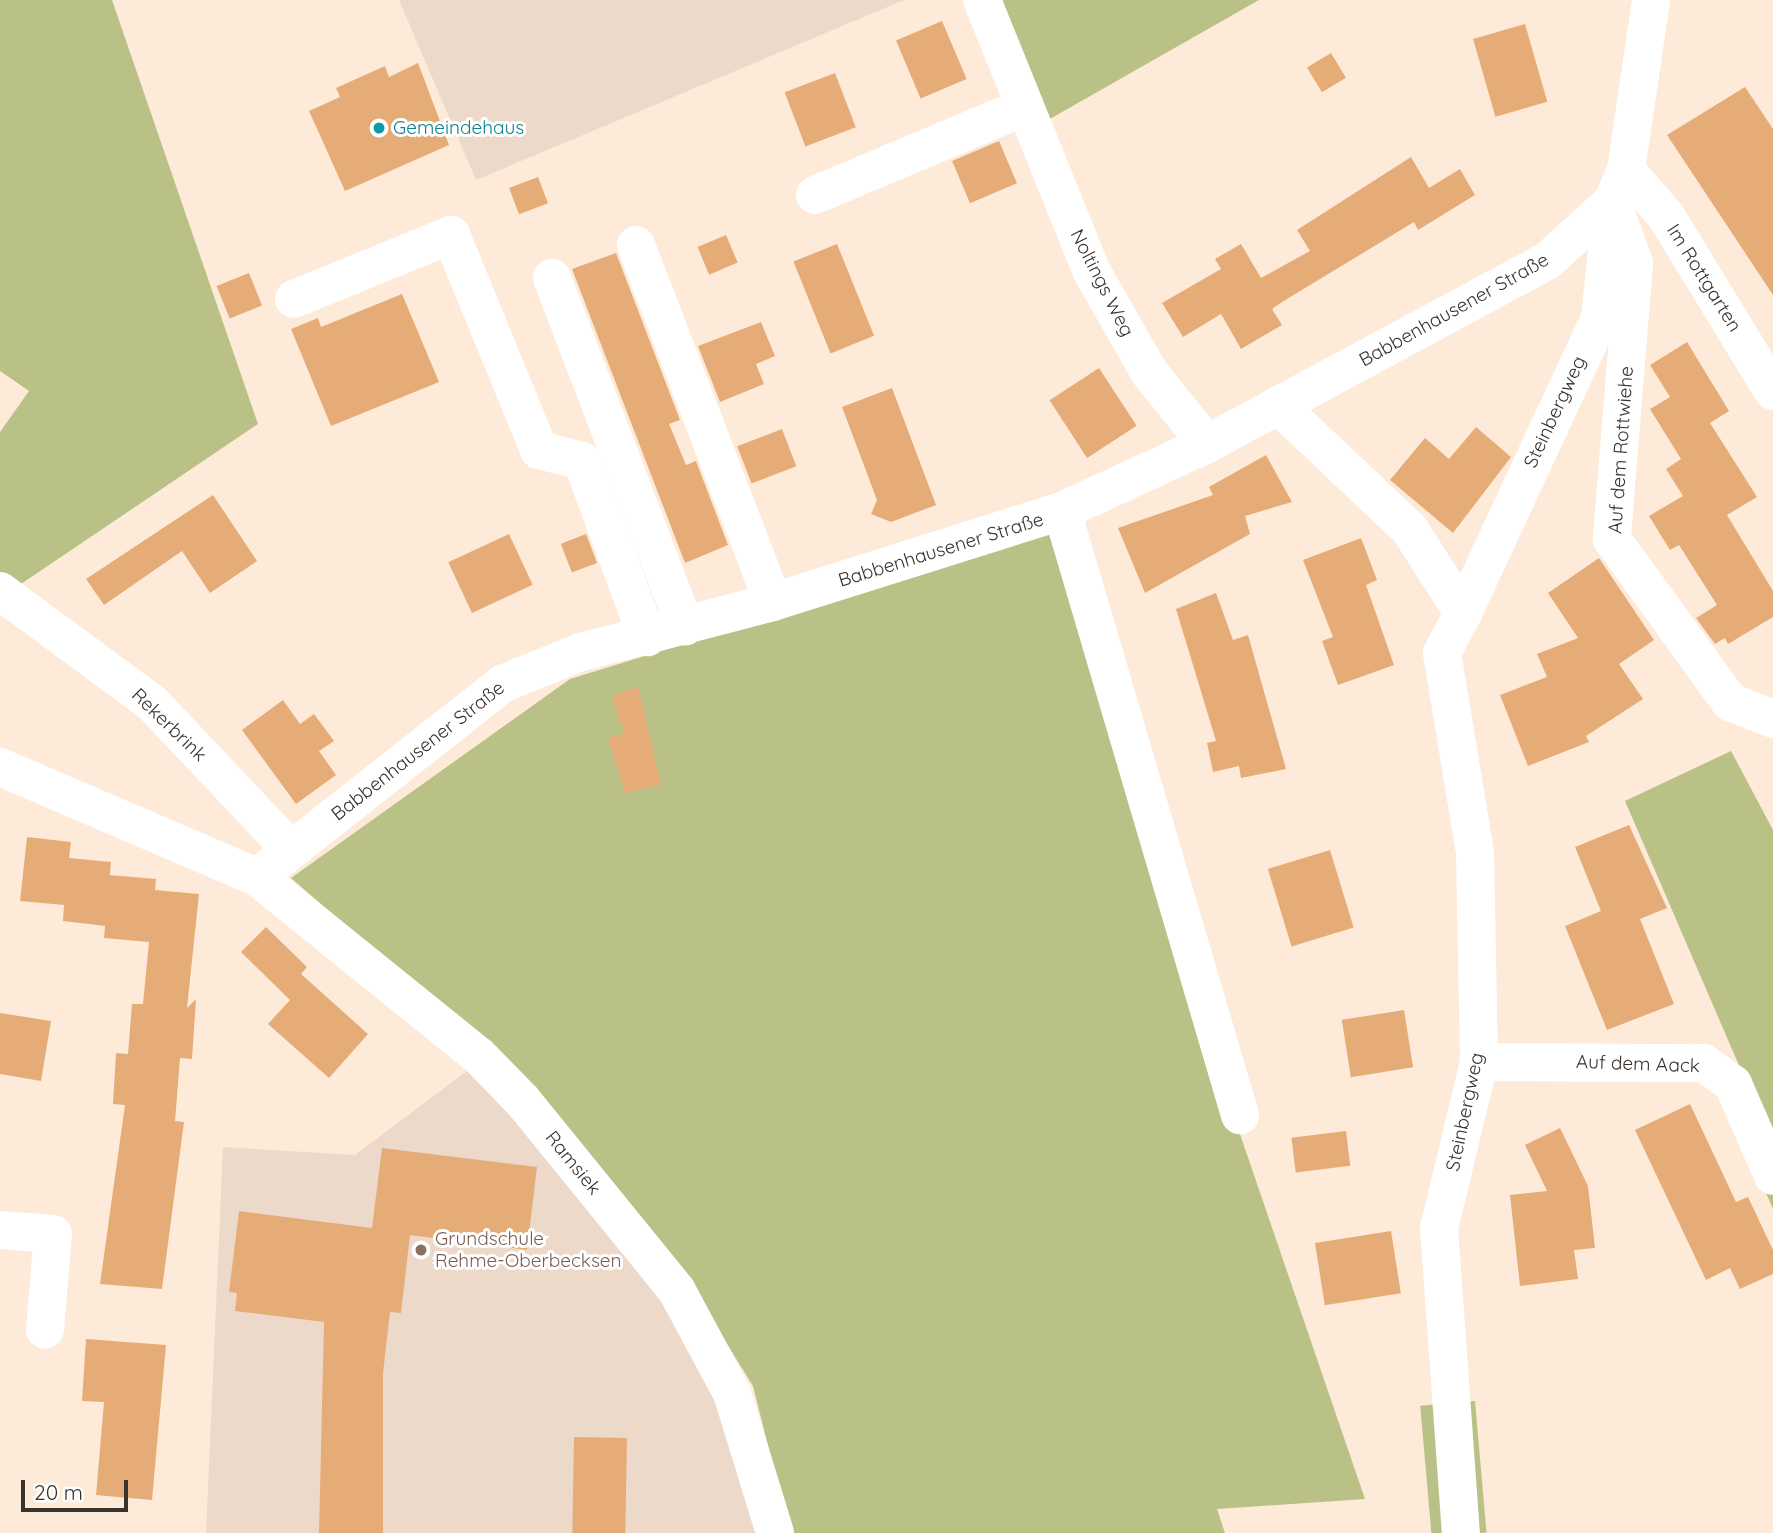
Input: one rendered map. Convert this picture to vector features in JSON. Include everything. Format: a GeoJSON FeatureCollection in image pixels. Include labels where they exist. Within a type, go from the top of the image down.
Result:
{"type":"FeatureCollection","features":[{"type":"Feature","properties":{"kind":"street","name":"Noltings Weg"},"geometry":{"type":"LineString","coordinates":[[982,0],[1022,108],[1092,272],[1149,372],[1207,444]]}},
{"type":"Feature","properties":{"kind":"street"},"geometry":{"type":"LineString","coordinates":[[1619,186],[1651,0]]}},
{"type":"Feature","properties":{"kind":"street"},"geometry":{"type":"LineString","coordinates":[[815,195],[1022,108]]}},
{"type":"Feature","properties":{"kind":"street","name":"Im Rottgarten"},"geometry":{"type":"LineString","coordinates":[[1619,186],[1666,216],[1773,391]]}},
{"type":"Feature","properties":{"kind":"street","name":"Babbenhausener Straße"},"geometry":{"type":"LineString","coordinates":[[257,877],[502,684],[581,652],[647,637],[773,602],[1062,511],[1207,444],[1547,261],[1619,186]]}},
{"type":"Feature","properties":{"kind":"street","name":"Steinbergweg"},"geometry":{"type":"LineString","coordinates":[[1461,1533],[1438,1227],[1479,1062],[1475,853],[1442,653],[1600,318],[1619,186]]}},
{"type":"Feature","properties":{"kind":"street","name":"Auf dem Rottwiehe"},"geometry":{"type":"LineString","coordinates":[[1619,186],[1634,263],[1612,539],[1730,702],[1773,719]]}},
{"type":"Feature","properties":{"kind":"street"},"geometry":{"type":"LineString","coordinates":[[294,299],[451,235],[539,450],[582,461],[647,637]]}},
{"type":"Feature","properties":{"kind":"street"},"geometry":{"type":"LineString","coordinates":[[636,245],[773,602]]}},
{"type":"Feature","properties":{"kind":"street"},"geometry":{"type":"LineString","coordinates":[[552,278],[685,626]]}},
{"type":"Feature","properties":{"kind":"street"},"geometry":{"type":"LineString","coordinates":[[1278,405],[1410,530],[1462,613]]}},
{"type":"Feature","properties":{"kind":"street","name":"Babbenhausener Straße"},"geometry":{"type":"LineString","coordinates":[[1062,511],[1240,1115]]}},
{"type":"Feature","properties":{"kind":"street","name":"Rekerbrink"},"geometry":{"type":"LineString","coordinates":[[0,591],[153,704],[291,850]]}},
{"type":"Feature","properties":{"kind":"street"},"geometry":{"type":"LineString","coordinates":[[0,767],[257,877]]}},
{"type":"Feature","properties":{"kind":"street","name":"Ramsiek"},"geometry":{"type":"LineString","coordinates":[[257,877],[478,1056],[522,1100],[660,1271],[732,1393],[775,1533]]}},
{"type":"Feature","properties":{"kind":"street","name":"Auf dem Aack"},"geometry":{"type":"LineString","coordinates":[[1479,1062],[1704,1063],[1733,1084],[1773,1176]]}},
{"type":"Feature","properties":{"kind":"street"},"geometry":{"type":"LineString","coordinates":[[0,1230],[53,1234],[45,1330]]}},
{"type":"Feature","properties":{"kind":"shaded area"},"geometry":{"type":"Polygon","coordinates":[[[399,0],[904,0],[476,180],[399,0]]]}},
{"type":"Feature","properties":{"kind":"shaded area","name":"Grundschule Rehme-Oberbecksen"},"geometry":{"type":"Polygon","coordinates":[[[467,1071],[583,1192],[665,1307],[717,1400],[760,1533],[206,1533],[223,1147],[355,1155],[467,1071]]]}},
{"type":"Feature","properties":{"kind":"green space"},"geometry":{"type":"Polygon","coordinates":[[[0,0],[112,0],[258,424],[18,586],[0,573],[0,432],[29,391],[0,371],[0,0]]]}},
{"type":"Feature","properties":{"kind":"green space"},"geometry":{"type":"Polygon","coordinates":[[[989,0],[1259,0],[1041,124],[989,0]]]}},
{"type":"Feature","properties":{"kind":"green space"},"geometry":{"type":"Polygon","coordinates":[[[1050,531],[1218,1070],[1365,1499],[1217,1509],[1225,1533],[790,1533],[753,1386],[674,1258],[483,1045],[291,878],[570,679],[1050,531]]]}},
{"type":"Feature","properties":{"kind":"green space"},"geometry":{"type":"Polygon","coordinates":[[[1731,751],[1773,830],[1773,1209],[1731,1113],[1747,1084],[1625,801],[1731,751]]]}},
{"type":"Feature","properties":{"kind":"green space"},"geometry":{"type":"Polygon","coordinates":[[[1475,1401],[1487,1532],[1431,1533],[1420,1406],[1475,1401]]]}},
{"type":"Feature","properties":{"kind":"building"},"geometry":{"type":"Polygon","coordinates":[[[942,21],[967,79],[921,99],[896,41],[942,21]]]}},
{"type":"Feature","properties":{"kind":"building"},"geometry":{"type":"Polygon","coordinates":[[[1525,24],[1547,102],[1495,117],[1473,39],[1525,24]]]}},
{"type":"Feature","properties":{"kind":"building"},"geometry":{"type":"Polygon","coordinates":[[[1331,53],[1346,78],[1322,92],[1307,67],[1331,53]]]}},
{"type":"Feature","properties":{"kind":"building","name":"Gemeindehaus"},"geometry":{"type":"Polygon","coordinates":[[[418,63],[449,145],[345,191],[309,111],[340,97],[336,88],[385,66],[389,77],[418,63]]]}},
{"type":"Feature","properties":{"kind":"building"},"geometry":{"type":"Polygon","coordinates":[[[835,73],[856,127],[805,146],[785,92],[835,73]]]}},
{"type":"Feature","properties":{"kind":"building"},"geometry":{"type":"Polygon","coordinates":[[[1745,87],[1773,129],[1773,295],[1667,135],[1745,87]]]}},
{"type":"Feature","properties":{"kind":"building"},"geometry":{"type":"Polygon","coordinates":[[[999,141],[1017,183],[970,203],[952,161],[999,141]]]}},
{"type":"Feature","properties":{"kind":"building"},"geometry":{"type":"Polygon","coordinates":[[[1411,157],[1429,188],[1460,169],[1475,195],[1418,230],[1414,222],[1282,302],[1272,309],[1282,325],[1241,349],[1221,314],[1183,337],[1162,303],[1221,269],[1215,259],[1241,244],[1261,278],[1310,251],[1297,230],[1411,157]]]}},
{"type":"Feature","properties":{"kind":"building"},"geometry":{"type":"Polygon","coordinates":[[[538,177],[548,203],[519,214],[509,188],[538,177]]]}},
{"type":"Feature","properties":{"kind":"building"},"geometry":{"type":"Polygon","coordinates":[[[726,235],[738,263],[709,275],[697,247],[726,235]]]}},
{"type":"Feature","properties":{"kind":"building"},"geometry":{"type":"Polygon","coordinates":[[[837,244],[874,336],[831,353],[793,262],[837,244]]]}},
{"type":"Feature","properties":{"kind":"building"},"geometry":{"type":"Polygon","coordinates":[[[616,253],[680,420],[669,424],[686,465],[696,461],[728,545],[685,563],[572,269],[616,253]]]}},
{"type":"Feature","properties":{"kind":"building"},"geometry":{"type":"Polygon","coordinates":[[[249,273],[262,305],[230,319],[217,286],[249,273]]]}},
{"type":"Feature","properties":{"kind":"building"},"geometry":{"type":"Polygon","coordinates":[[[402,294],[439,382],[331,426],[291,329],[318,318],[321,327],[402,294]]]}},
{"type":"Feature","properties":{"kind":"building"},"geometry":{"type":"Polygon","coordinates":[[[761,322],[775,356],[756,364],[764,384],[720,402],[698,346],[761,322]]]}},
{"type":"Feature","properties":{"kind":"building"},"geometry":{"type":"Polygon","coordinates":[[[1687,342],[1729,411],[1710,423],[1757,497],[1727,515],[1773,591],[1773,617],[1728,644],[1725,638],[1715,644],[1696,618],[1717,605],[1679,545],[1670,550],[1649,516],[1683,496],[1666,469],[1681,459],[1650,409],[1670,397],[1650,365],[1687,342]]]}},
{"type":"Feature","properties":{"kind":"building"},"geometry":{"type":"Polygon","coordinates":[[[1099,368],[1137,426],[1087,458],[1050,400],[1099,368]]]}},
{"type":"Feature","properties":{"kind":"building"},"geometry":{"type":"Polygon","coordinates":[[[892,388],[936,505],[891,522],[871,514],[877,500],[842,407],[892,388]]]}},
{"type":"Feature","properties":{"kind":"building"},"geometry":{"type":"Polygon","coordinates":[[[1476,427],[1511,457],[1453,533],[1390,480],[1425,438],[1449,459],[1476,427]]]}},
{"type":"Feature","properties":{"kind":"building"},"geometry":{"type":"Polygon","coordinates":[[[782,429],[796,466],[752,484],[737,446],[782,429]]]}},
{"type":"Feature","properties":{"kind":"building"},"geometry":{"type":"Polygon","coordinates":[[[1266,455],[1292,502],[1245,516],[1250,534],[1145,593],[1118,528],[1213,495],[1209,487],[1266,455]]]}},
{"type":"Feature","properties":{"kind":"building"},"geometry":{"type":"Polygon","coordinates":[[[213,495],[257,561],[210,593],[182,551],[104,605],[86,579],[213,495]]]}},
{"type":"Feature","properties":{"kind":"building"},"geometry":{"type":"Polygon","coordinates":[[[509,534],[533,585],[472,613],[448,562],[509,534]]]}},
{"type":"Feature","properties":{"kind":"building"},"geometry":{"type":"Polygon","coordinates":[[[586,534],[597,563],[572,573],[561,544],[586,534]]]}},
{"type":"Feature","properties":{"kind":"building"},"geometry":{"type":"Polygon","coordinates":[[[1361,538],[1377,580],[1366,585],[1394,665],[1338,685],[1322,641],[1333,637],[1303,560],[1361,538]]]}},
{"type":"Feature","properties":{"kind":"building"},"geometry":{"type":"Polygon","coordinates":[[[1599,558],[1654,640],[1619,664],[1643,699],[1586,736],[1589,742],[1528,766],[1500,695],[1547,677],[1537,654],[1578,638],[1548,593],[1599,558]]]}},
{"type":"Feature","properties":{"kind":"building"},"geometry":{"type":"Polygon","coordinates":[[[1216,593],[1233,640],[1248,635],[1286,769],[1241,778],[1239,766],[1213,772],[1207,743],[1216,741],[1176,609],[1216,593]]]}},
{"type":"Feature","properties":{"kind":"building"},"geometry":{"type":"Polygon","coordinates":[[[638,687],[661,784],[625,794],[608,738],[624,733],[612,696],[638,687]]]}},
{"type":"Feature","properties":{"kind":"building"},"geometry":{"type":"Polygon","coordinates":[[[283,700],[300,724],[314,714],[334,741],[319,751],[336,775],[296,804],[242,730],[283,700]]]}},
{"type":"Feature","properties":{"kind":"building"},"geometry":{"type":"Polygon","coordinates":[[[1629,825],[1667,908],[1640,919],[1674,1004],[1607,1030],[1565,926],[1601,911],[1575,847],[1629,825]]]}},
{"type":"Feature","properties":{"kind":"building"},"geometry":{"type":"Polygon","coordinates":[[[27,837],[71,842],[69,858],[111,862],[110,875],[156,879],[155,890],[199,894],[187,1008],[196,999],[192,1059],[180,1058],[175,1121],[184,1122],[162,1289],[100,1284],[125,1105],[113,1104],[116,1053],[128,1054],[132,1004],[143,1004],[149,942],[104,938],[105,926],[63,921],[64,905],[20,901],[27,837]]]}},
{"type":"Feature","properties":{"kind":"building"},"geometry":{"type":"Polygon","coordinates":[[[1330,850],[1354,927],[1292,946],[1268,869],[1330,850]]]}},
{"type":"Feature","properties":{"kind":"building"},"geometry":{"type":"Polygon","coordinates":[[[266,927],[307,967],[301,974],[368,1034],[329,1078],[268,1024],[290,1000],[241,952],[266,927]]]}},
{"type":"Feature","properties":{"kind":"building"},"geometry":{"type":"Polygon","coordinates":[[[1404,1010],[1413,1067],[1351,1077],[1342,1020],[1404,1010]]]}},
{"type":"Feature","properties":{"kind":"building"},"geometry":{"type":"Polygon","coordinates":[[[0,1013],[51,1021],[41,1081],[0,1074],[0,1013]]]}},
{"type":"Feature","properties":{"kind":"building"},"geometry":{"type":"Polygon","coordinates":[[[1690,1104],[1736,1202],[1748,1197],[1773,1250],[1773,1274],[1740,1289],[1730,1268],[1706,1280],[1635,1130],[1690,1104]]]}},
{"type":"Feature","properties":{"kind":"building"},"geometry":{"type":"Polygon","coordinates":[[[1560,1128],[1588,1186],[1595,1248],[1574,1250],[1578,1279],[1520,1286],[1510,1195],[1547,1191],[1525,1145],[1560,1128]]]}},
{"type":"Feature","properties":{"kind":"building"},"geometry":{"type":"Polygon","coordinates":[[[1346,1131],[1350,1166],[1296,1172],[1291,1138],[1346,1131]]]}},
{"type":"Feature","properties":{"kind":"building"},"geometry":{"type":"Polygon","coordinates":[[[382,1148],[537,1167],[527,1250],[410,1235],[401,1313],[390,1312],[383,1373],[383,1533],[319,1533],[324,1322],[235,1311],[237,1293],[229,1292],[239,1211],[372,1228],[382,1148]]]}},
{"type":"Feature","properties":{"kind":"building"},"geometry":{"type":"Polygon","coordinates":[[[1391,1231],[1401,1293],[1325,1305],[1315,1243],[1391,1231]]]}},
{"type":"Feature","properties":{"kind":"building"},"geometry":{"type":"Polygon","coordinates":[[[86,1339],[166,1345],[152,1500],[96,1495],[104,1402],[82,1401],[86,1339]]]}},
{"type":"Feature","properties":{"kind":"building"},"geometry":{"type":"Polygon","coordinates":[[[574,1437],[627,1438],[625,1533],[572,1533],[574,1437]]]}},
{"type":"Feature","properties":{"kind":"place","name":"Gemeindehaus"},"geometry":{"type":"Point","coordinates":[379,128]}},
{"type":"Feature","properties":{"kind":"place","name":"Grundschule Rehme-Oberbecksen"},"geometry":{"type":"Point","coordinates":[421,1250]}}]}
